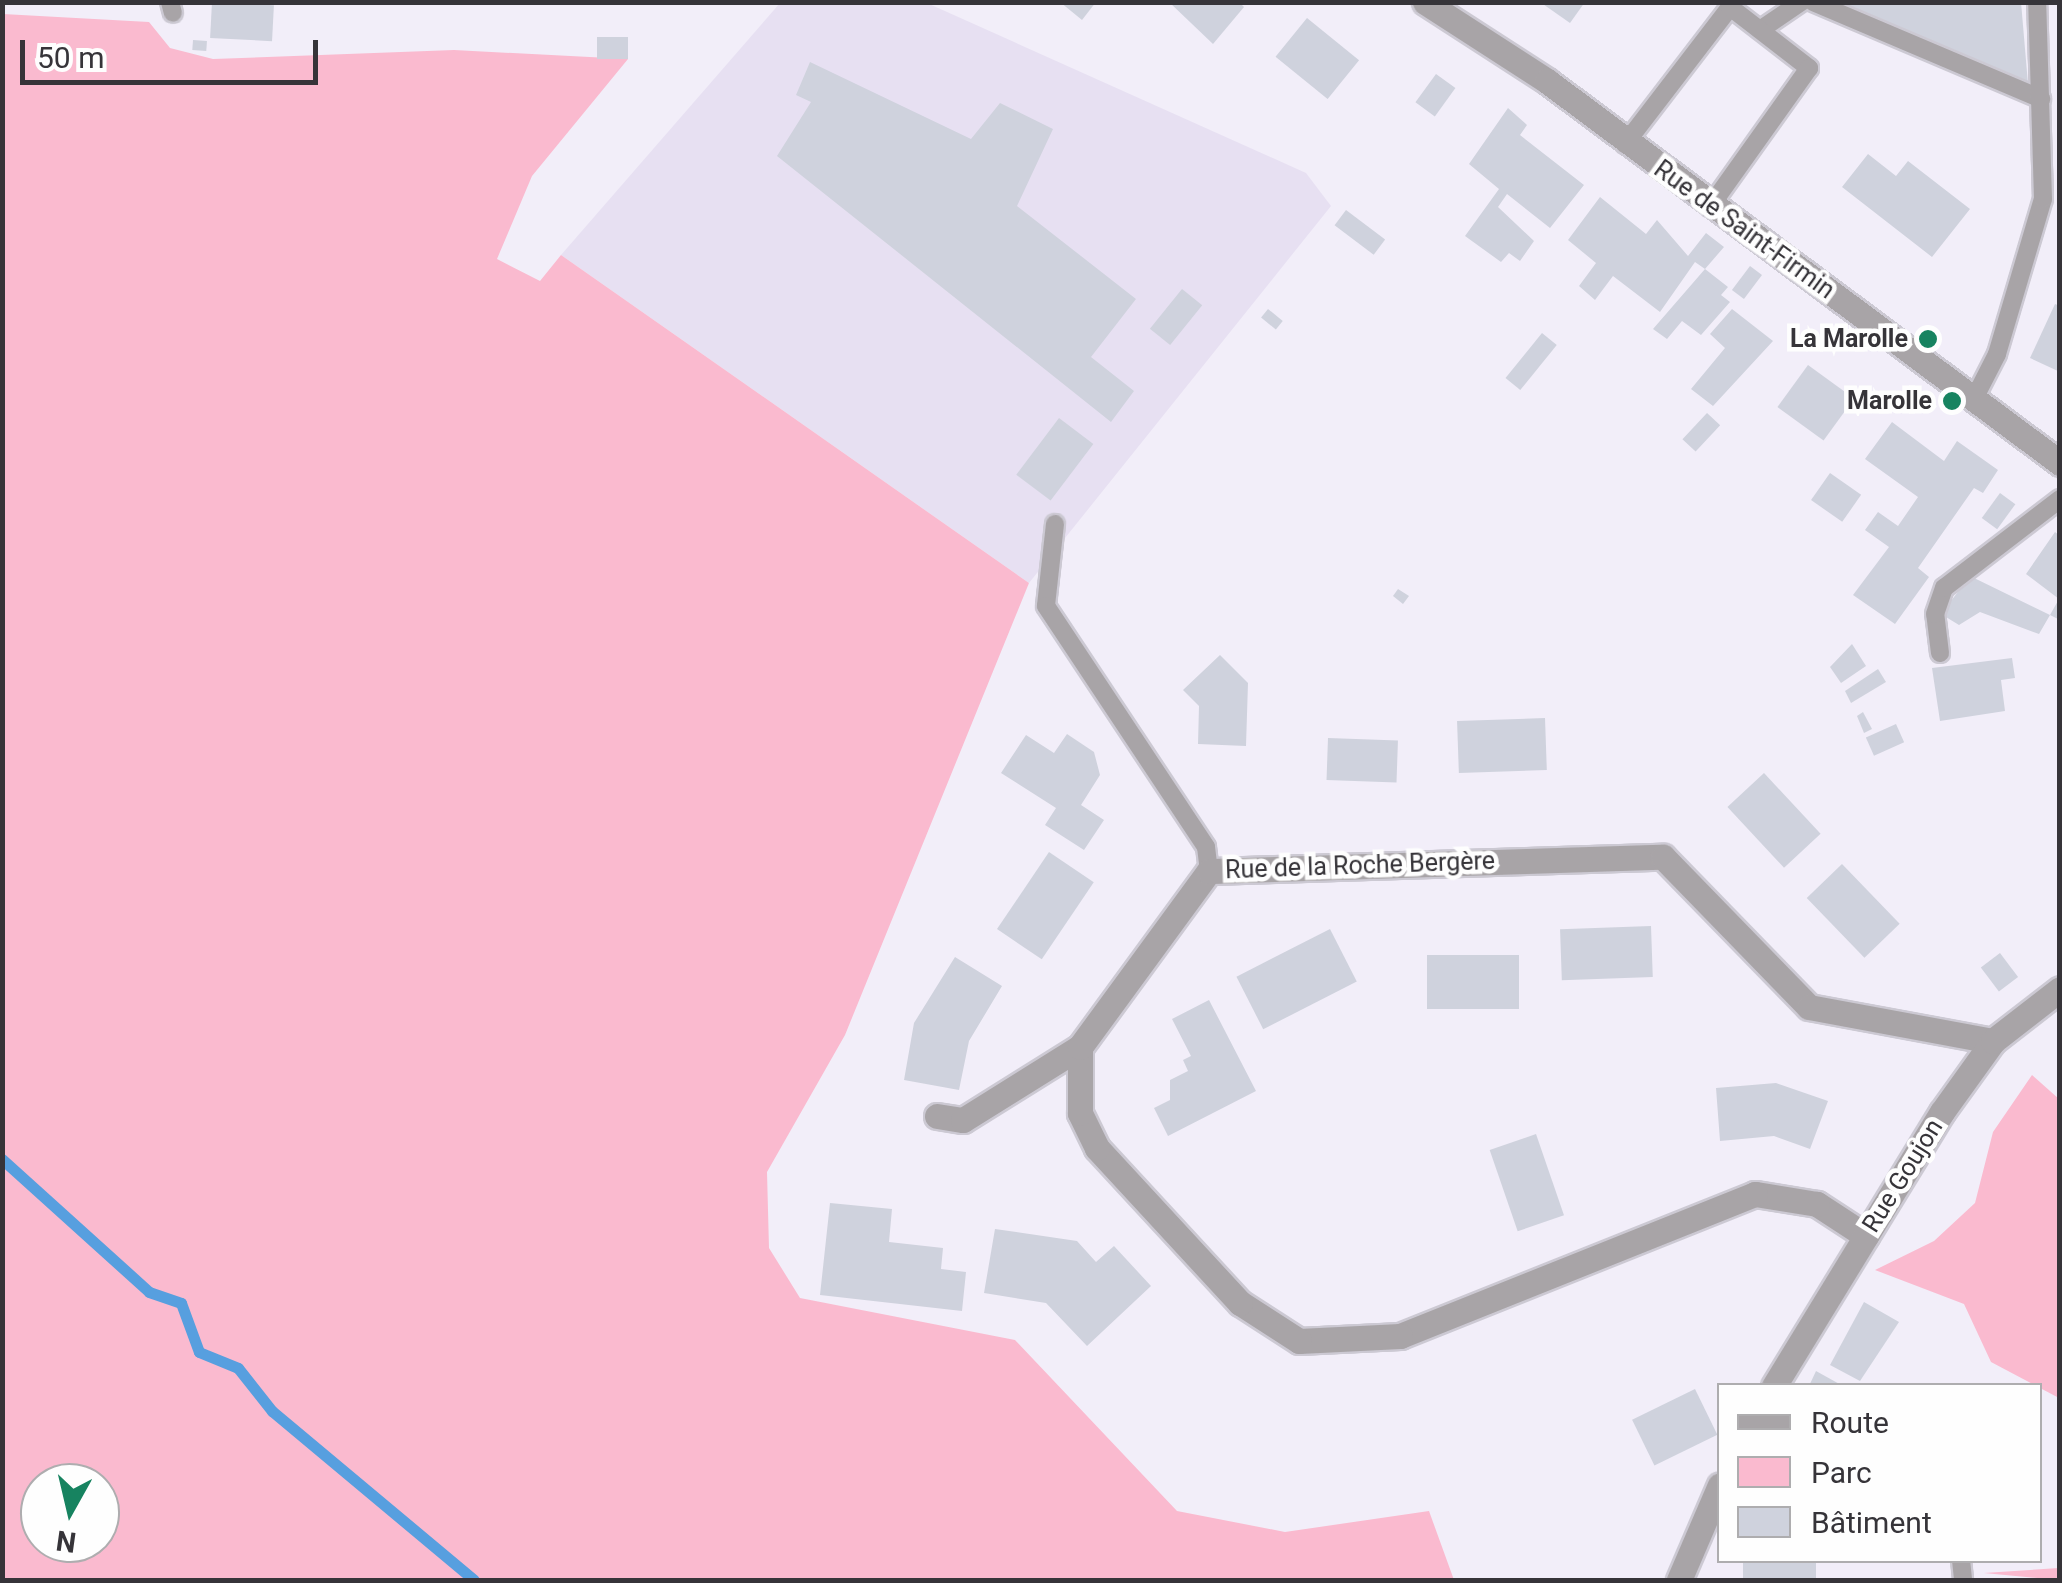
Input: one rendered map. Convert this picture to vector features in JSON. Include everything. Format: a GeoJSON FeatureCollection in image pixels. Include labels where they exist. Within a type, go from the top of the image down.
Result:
{"type":"FeatureCollection","features":[{"type":"Feature","properties":{"kind":"street","name":"Rue de Saint-Firmin"},"geometry":{"type":"LineString","coordinates":[[1425,2],[1626,144],[2060,463]]}},
{"type":"Feature","properties":{"kind":"street","name":"Rue de la Roche Bergère"},"geometry":{"type":"LineString","coordinates":[[1080,1048],[1209,871],[1662,857],[1809,1007],[1993,1041]]}},
{"type":"Feature","properties":{"kind":"street","name":"Rue Goujon"},"geometry":{"type":"LineString","coordinates":[[1776,1383],[1993,1041],[2060,989]]}},
{"type":"Feature","properties":{"kind":"street"},"geometry":{"type":"LineString","coordinates":[[936,1116],[962,1120],[1080,1048]]}},
{"type":"Feature","properties":{"kind":"street"},"geometry":{"type":"LineString","coordinates":[[1080,1048],[1080,1113],[1097,1148],[1240,1303],[1298,1341],[1400,1336],[1754,1194],[1817,1204],[1866,1236]]}},
{"type":"Feature","properties":{"kind":"street"},"geometry":{"type":"LineString","coordinates":[[1679,1580],[1717,1491]]}},
{"type":"Feature","properties":{"kind":"lane"},"geometry":{"type":"LineString","coordinates":[[1760,30],[1802,2]]}},
{"type":"Feature","properties":{"kind":"lane"},"geometry":{"type":"LineString","coordinates":[[1813,2],[2041,99]]}},
{"type":"Feature","properties":{"kind":"lane"},"geometry":{"type":"LineString","coordinates":[[1974,401],[1998,354],[2043,199],[2036,2]]}},
{"type":"Feature","properties":{"kind":"lane"},"geometry":{"type":"LineString","coordinates":[[1626,144],[1730,7],[1809,68],[1710,207]]}},
{"type":"Feature","properties":{"kind":"lane"},"geometry":{"type":"LineString","coordinates":[[1940,653],[1935,614],[1944,588],[2060,499]]}},
{"type":"Feature","properties":{"kind":"lane"},"geometry":{"type":"LineString","coordinates":[[1055,524],[1046,606],[1206,847],[1209,871]]}},
{"type":"Feature","properties":{"kind":"shaded area"},"geometry":{"type":"Polygon","coordinates":[[[780,3],[927,3],[1306,173],[1331,206],[1029,583],[561,255],[780,3]]]}},
{"type":"Feature","properties":{"kind":"green space"},"geometry":{"type":"Polygon","coordinates":[[[3,14],[149,22],[170,48],[213,59],[454,50],[628,59],[532,176],[497,259],[540,281],[561,255],[1029,583],[845,1035],[767,1172],[769,1248],[800,1298],[1015,1340],[1177,1511],[1285,1532],[1429,1511],[1454,1580],[3,1580],[3,14]]]}},
{"type":"Feature","properties":{"kind":"green space"},"geometry":{"type":"Polygon","coordinates":[[[2032,1075],[2059,1099],[2059,1398],[2042,1389],[2042,1383],[2031,1383],[1991,1362],[1964,1304],[1875,1270],[1934,1241],[1975,1203],[1993,1132],[2032,1075]]]}},
{"type":"Feature","properties":{"kind":"green space"},"geometry":{"type":"Polygon","coordinates":[[[2059,1568],[2059,1580],[1984,1573],[2059,1568]]]}},
{"type":"Feature","properties":{"kind":"building"},"geometry":{"type":"Polygon","coordinates":[[[212,2],[274,5],[272,41],[210,38],[212,2]]]}},
{"type":"Feature","properties":{"kind":"building"},"geometry":{"type":"Polygon","coordinates":[[[1060,2],[1096,2],[1082,20],[1060,2]]]}},
{"type":"Feature","properties":{"kind":"building"},"geometry":{"type":"Polygon","coordinates":[[[1169,2],[1239,2],[1244,7],[1213,44],[1169,2]]]}},
{"type":"Feature","properties":{"kind":"building"},"geometry":{"type":"Polygon","coordinates":[[[1540,2],[1585,2],[1570,23],[1540,2]]]}},
{"type":"Feature","properties":{"kind":"building"},"geometry":{"type":"Polygon","coordinates":[[[2021,2],[2028,84],[1834,3],[2021,2]]]}},
{"type":"Feature","properties":{"kind":"building"},"geometry":{"type":"Polygon","coordinates":[[[1307,18],[1359,60],[1328,99],[1276,57],[1307,18]]]}},
{"type":"Feature","properties":{"kind":"building"},"geometry":{"type":"Polygon","coordinates":[[[597,37],[628,37],[628,59],[597,59],[597,37]]]}},
{"type":"Feature","properties":{"kind":"building"},"geometry":{"type":"Polygon","coordinates":[[[193,40],[207,41],[206,51],[192,50],[193,40]]]}},
{"type":"Feature","properties":{"kind":"building"},"geometry":{"type":"Polygon","coordinates":[[[810,62],[971,139],[1000,103],[1053,129],[1017,206],[1136,299],[1091,357],[1134,391],[1111,422],[777,156],[811,102],[796,95],[810,62]]]}},
{"type":"Feature","properties":{"kind":"building"},"geometry":{"type":"Polygon","coordinates":[[[1436,74],[1455,88],[1435,116],[1415,102],[1436,74]]]}},
{"type":"Feature","properties":{"kind":"building"},"geometry":{"type":"Polygon","coordinates":[[[1508,108],[1527,125],[1520,135],[1584,185],[1550,228],[1507,194],[1498,207],[1534,241],[1520,261],[1509,253],[1501,262],[1465,236],[1499,189],[1469,164],[1508,108]]]}},
{"type":"Feature","properties":{"kind":"building"},"geometry":{"type":"Polygon","coordinates":[[[1868,154],[1896,176],[1908,161],[1970,209],[1932,257],[1842,187],[1868,154]]]}},
{"type":"Feature","properties":{"kind":"building"},"geometry":{"type":"Polygon","coordinates":[[[1600,197],[1646,234],[1657,220],[1688,256],[1706,233],[1724,247],[1705,269],[1695,262],[1660,312],[1613,276],[1595,300],[1579,286],[1596,263],[1568,240],[1600,197]]]}},
{"type":"Feature","properties":{"kind":"building"},"geometry":{"type":"Polygon","coordinates":[[[1346,210],[1385,239],[1374,255],[1335,225],[1346,210]]]}},
{"type":"Feature","properties":{"kind":"building"},"geometry":{"type":"Polygon","coordinates":[[[1750,266],[1762,275],[1744,299],[1732,290],[1750,266]]]}},
{"type":"Feature","properties":{"kind":"building"},"geometry":{"type":"Polygon","coordinates":[[[1705,269],[1728,287],[1721,295],[1730,302],[1701,335],[1682,321],[1667,339],[1653,329],[1705,269]]]}},
{"type":"Feature","properties":{"kind":"building"},"geometry":{"type":"Polygon","coordinates":[[[1182,289],[1202,305],[1170,345],[1150,329],[1182,289]]]}},
{"type":"Feature","properties":{"kind":"building"},"geometry":{"type":"Polygon","coordinates":[[[2055,304],[2060,306],[2060,372],[2030,358],[2055,304]]]}},
{"type":"Feature","properties":{"kind":"building"},"geometry":{"type":"Polygon","coordinates":[[[1268,309],[1283,321],[1276,330],[1261,318],[1268,309]]]}},
{"type":"Feature","properties":{"kind":"building"},"geometry":{"type":"Polygon","coordinates":[[[1732,309],[1773,341],[1713,406],[1691,389],[1725,348],[1710,334],[1732,309]]]}},
{"type":"Feature","properties":{"kind":"building"},"geometry":{"type":"Polygon","coordinates":[[[1542,333],[1557,345],[1520,390],[1505,378],[1542,333]]]}},
{"type":"Feature","properties":{"kind":"building"},"geometry":{"type":"Polygon","coordinates":[[[1808,365],[1854,399],[1824,441],[1777,407],[1808,365]]]}},
{"type":"Feature","properties":{"kind":"building"},"geometry":{"type":"Polygon","coordinates":[[[1707,413],[1720,425],[1696,452],[1682,439],[1707,413]]]}},
{"type":"Feature","properties":{"kind":"building"},"geometry":{"type":"Polygon","coordinates":[[[1059,418],[1093,444],[1051,501],[1016,475],[1059,418]]]}},
{"type":"Feature","properties":{"kind":"building"},"geometry":{"type":"Polygon","coordinates":[[[1892,422],[1944,461],[1957,441],[1998,470],[1983,493],[1974,488],[1918,568],[1929,577],[1895,624],[1853,595],[1889,547],[1865,530],[1878,512],[1898,526],[1918,497],[1865,459],[1892,422]]]}},
{"type":"Feature","properties":{"kind":"building"},"geometry":{"type":"Polygon","coordinates":[[[1830,473],[1861,495],[1842,522],[1811,500],[1830,473]]]}},
{"type":"Feature","properties":{"kind":"building"},"geometry":{"type":"Polygon","coordinates":[[[2000,493],[2015,504],[1997,529],[1982,518],[2000,493]]]}},
{"type":"Feature","properties":{"kind":"building"},"geometry":{"type":"Polygon","coordinates":[[[2055,532],[2060,536],[2060,620],[2050,615],[2059,599],[2026,574],[2055,532]]]}},
{"type":"Feature","properties":{"kind":"building"},"geometry":{"type":"Polygon","coordinates":[[[1970,576],[2050,615],[2039,634],[1980,612],[1959,625],[1941,614],[1970,576]]]}},
{"type":"Feature","properties":{"kind":"building"},"geometry":{"type":"Polygon","coordinates":[[[1398,589],[1409,596],[1403,604],[1393,596],[1398,589]]]}},
{"type":"Feature","properties":{"kind":"building"},"geometry":{"type":"Polygon","coordinates":[[[1852,644],[1866,666],[1841,683],[1830,667],[1852,644]]]}},
{"type":"Feature","properties":{"kind":"building"},"geometry":{"type":"Polygon","coordinates":[[[1220,655],[1248,683],[1246,746],[1198,744],[1199,706],[1183,690],[1220,655]]]}},
{"type":"Feature","properties":{"kind":"building"},"geometry":{"type":"Polygon","coordinates":[[[2012,658],[2015,678],[2001,680],[2005,711],[1940,721],[1932,668],[2012,658]]]}},
{"type":"Feature","properties":{"kind":"building"},"geometry":{"type":"Polygon","coordinates":[[[1878,669],[1886,682],[1851,703],[1845,691],[1878,669]]]}},
{"type":"Feature","properties":{"kind":"building"},"geometry":{"type":"Polygon","coordinates":[[[1863,712],[1872,729],[1864,733],[1857,716],[1863,712]]]}},
{"type":"Feature","properties":{"kind":"building"},"geometry":{"type":"Polygon","coordinates":[[[1545,718],[1547,770],[1459,773],[1457,721],[1545,718]]]}},
{"type":"Feature","properties":{"kind":"building"},"geometry":{"type":"Polygon","coordinates":[[[1896,724],[1904,742],[1874,756],[1866,737],[1896,724]]]}},
{"type":"Feature","properties":{"kind":"building"},"geometry":{"type":"Polygon","coordinates":[[[1067,734],[1094,752],[1100,775],[1081,805],[1104,820],[1084,850],[1045,825],[1056,808],[1001,773],[1026,735],[1054,753],[1067,734]]]}},
{"type":"Feature","properties":{"kind":"building"},"geometry":{"type":"Polygon","coordinates":[[[1328,738],[1398,740],[1396,782],[1327,780],[1328,738]]]}},
{"type":"Feature","properties":{"kind":"building"},"geometry":{"type":"Polygon","coordinates":[[[1764,773],[1821,834],[1784,868],[1727,807],[1764,773]]]}},
{"type":"Feature","properties":{"kind":"building"},"geometry":{"type":"Polygon","coordinates":[[[1049,852],[1094,882],[1042,959],[997,929],[1049,852]]]}},
{"type":"Feature","properties":{"kind":"building"},"geometry":{"type":"Polygon","coordinates":[[[1842,864],[1900,924],[1864,958],[1807,898],[1842,864]]]}},
{"type":"Feature","properties":{"kind":"building"},"geometry":{"type":"Polygon","coordinates":[[[1651,926],[1653,977],[1562,980],[1560,929],[1651,926]]]}},
{"type":"Feature","properties":{"kind":"building"},"geometry":{"type":"Polygon","coordinates":[[[1330,929],[1357,982],[1263,1029],[1236,977],[1330,929]]]}},
{"type":"Feature","properties":{"kind":"building"},"geometry":{"type":"Polygon","coordinates":[[[2000,953],[2018,977],[1999,991],[1981,967],[2000,953]]]}},
{"type":"Feature","properties":{"kind":"building"},"geometry":{"type":"Polygon","coordinates":[[[1427,955],[1519,955],[1519,1009],[1427,1009],[1427,955]]]}},
{"type":"Feature","properties":{"kind":"building"},"geometry":{"type":"Polygon","coordinates":[[[955,957],[1002,986],[969,1041],[959,1090],[904,1080],[914,1023],[955,957]]]}},
{"type":"Feature","properties":{"kind":"building"},"geometry":{"type":"Polygon","coordinates":[[[1209,1000],[1256,1091],[1168,1136],[1154,1108],[1170,1100],[1170,1080],[1188,1071],[1183,1060],[1191,1056],[1172,1019],[1209,1000]]]}},
{"type":"Feature","properties":{"kind":"building"},"geometry":{"type":"Polygon","coordinates":[[[1776,1083],[1828,1101],[1810,1149],[1774,1136],[1720,1141],[1716,1088],[1776,1083]]]}},
{"type":"Feature","properties":{"kind":"building"},"geometry":{"type":"Polygon","coordinates":[[[1536,1134],[1564,1215],[1518,1231],[1490,1150],[1536,1134]]]}},
{"type":"Feature","properties":{"kind":"building"},"geometry":{"type":"Polygon","coordinates":[[[830,1203],[892,1209],[889,1242],[943,1248],[941,1269],[966,1272],[962,1311],[820,1295],[830,1203]]]}},
{"type":"Feature","properties":{"kind":"building"},"geometry":{"type":"Polygon","coordinates":[[[995,1229],[1077,1241],[1096,1262],[1114,1246],[1151,1286],[1087,1346],[1046,1303],[984,1293],[995,1229]]]}},
{"type":"Feature","properties":{"kind":"building"},"geometry":{"type":"Polygon","coordinates":[[[1864,1302],[1899,1322],[1860,1381],[1830,1365],[1864,1302]]]}},
{"type":"Feature","properties":{"kind":"building"},"geometry":{"type":"Polygon","coordinates":[[[1816,1371],[1838,1383],[1810,1383],[1816,1371]]]}},
{"type":"Feature","properties":{"kind":"building"},"geometry":{"type":"Polygon","coordinates":[[[1695,1389],[1717,1435],[1654,1466],[1632,1420],[1695,1389]]]}},
{"type":"Feature","properties":{"kind":"building"},"geometry":{"type":"Polygon","coordinates":[[[1743,1563],[1816,1563],[1816,1580],[1743,1580],[1743,1563]]]}},
{"type":"Feature","properties":{"kind":"waterway"},"geometry":{"type":"LineString","coordinates":[[2,1159],[149,1292],[181,1303],[199,1352],[238,1368],[272,1411],[474,1580]]}},
{"type":"Feature","properties":{"kind":"place","name":"La Marolle"},"geometry":{"type":"Point","coordinates":[1928,339]}},
{"type":"Feature","properties":{"kind":"place","name":"Marolle"},"geometry":{"type":"Point","coordinates":[1952,401]}}]}
